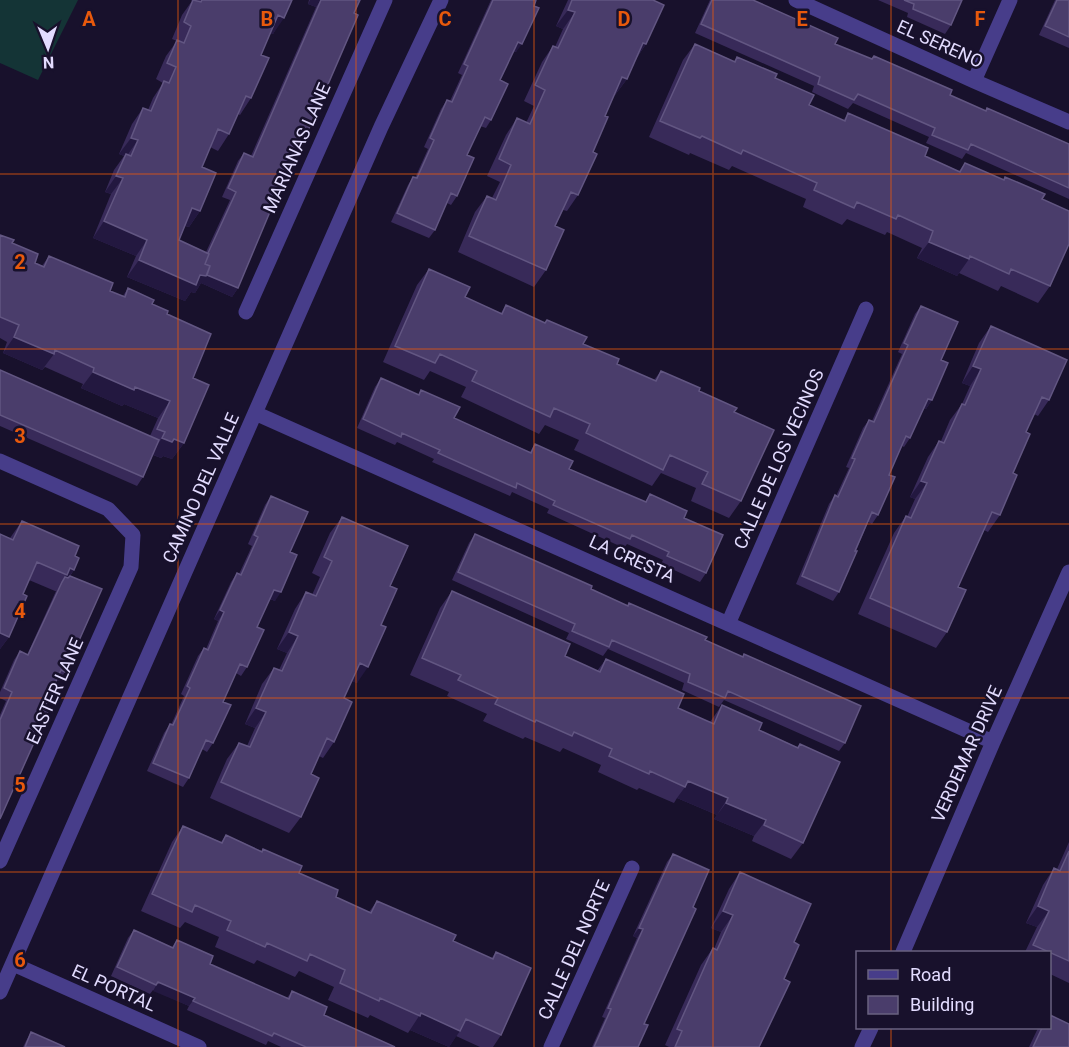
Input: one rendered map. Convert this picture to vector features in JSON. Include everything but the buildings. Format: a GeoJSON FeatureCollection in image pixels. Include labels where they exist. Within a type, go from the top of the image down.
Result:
{"type":"FeatureCollection","features":[{"type":"Feature","properties":{"kind":"street","name":"MARIANAS LANE"},"geometry":{"type":"LineString","coordinates":[[246,312],[385,0]]}},
{"type":"Feature","properties":{"kind":"street","name":"CAMINO DEL VALLE"},"geometry":{"type":"LineString","coordinates":[[0,992],[381,127],[441,0]]}},
{"type":"Feature","properties":{"kind":"street","name":"EL SERENO"},"geometry":{"type":"LineString","coordinates":[[796,0],[1069,122]]}},
{"type":"Feature","properties":{"kind":"street"},"geometry":{"type":"LineString","coordinates":[[974,81],[1010,0]]}},
{"type":"Feature","properties":{"kind":"street","name":"CALLE DE LOS VECINOS"},"geometry":{"type":"LineString","coordinates":[[728,624],[866,309]]}},
{"type":"Feature","properties":{"kind":"street","name":"LA CRESTA"},"geometry":{"type":"LineString","coordinates":[[255,413],[993,741]]}},
{"type":"Feature","properties":{"kind":"street","name":"EASTER LANE"},"geometry":{"type":"LineString","coordinates":[[0,461],[108,509],[133,535],[132,567],[0,861]]}},
{"type":"Feature","properties":{"kind":"street","name":"VERDEMAR DRIVE"},"geometry":{"type":"LineString","coordinates":[[903,951],[993,741],[1068,577]]}},
{"type":"Feature","properties":{"kind":"street","name":"CALLE DEL NORTE"},"geometry":{"type":"LineString","coordinates":[[551,1047],[632,868]]}},
{"type":"Feature","properties":{"kind":"street","name":"EL PORTAL"},"geometry":{"type":"LineString","coordinates":[[13,964],[199,1047]]}},
{"type":"Feature","properties":{"kind":"street"},"geometry":{"type":"LineString","coordinates":[[862,1047],[870,1029]]}},
{"type":"Feature","properties":{"kind":"green space"},"geometry":{"type":"Polygon","coordinates":[[[0,0],[78,0],[38,80],[0,63],[0,0]]]}}]}
